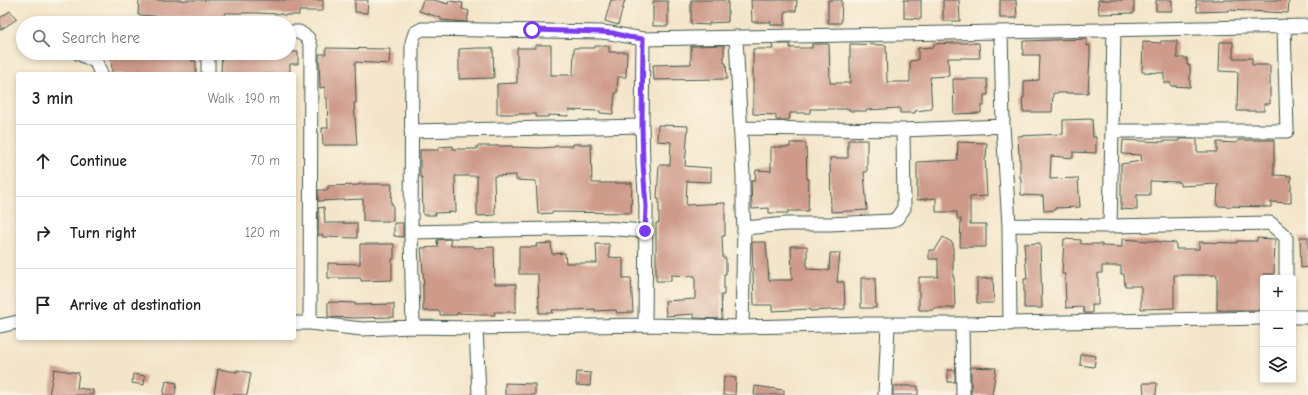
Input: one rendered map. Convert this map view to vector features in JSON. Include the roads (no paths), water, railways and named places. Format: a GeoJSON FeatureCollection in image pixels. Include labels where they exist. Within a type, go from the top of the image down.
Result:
{"type":"FeatureCollection","features":[{"type":"Feature","properties":{"kind":"street"},"geometry":{"type":"LineString","coordinates":[[1112,131],[1287,131],[1284,26]]}},
{"type":"Feature","properties":{"kind":"street"},"geometry":{"type":"LineString","coordinates":[[413,327],[411,232],[412,42],[415,33],[422,29],[601,32],[643,39],[1308,26]]}},
{"type":"Feature","properties":{"kind":"street"},"geometry":{"type":"LineString","coordinates":[[1110,226],[1114,30]]}},
{"type":"Feature","properties":{"kind":"street"},"geometry":{"type":"LineString","coordinates":[[296,32],[299,32],[308,38],[311,47],[310,324]]}},
{"type":"Feature","properties":{"kind":"street"},"geometry":{"type":"LineString","coordinates":[[1001,32],[1010,324]]}},
{"type":"Feature","properties":{"kind":"street"},"geometry":{"type":"LineString","coordinates":[[736,37],[744,228],[742,326]]}},
{"type":"Feature","properties":{"kind":"street"},"geometry":{"type":"LineString","coordinates":[[643,39],[642,126],[646,207],[645,325]]}},
{"type":"Feature","properties":{"kind":"street"},"geometry":{"type":"LineString","coordinates":[[97,60],[100,72]]}},
{"type":"Feature","properties":{"kind":"street"},"geometry":{"type":"LineString","coordinates":[[208,60],[208,72]]}},
{"type":"Feature","properties":{"kind":"street"},"geometry":{"type":"LineString","coordinates":[[411,131],[642,126]]}},
{"type":"Feature","properties":{"kind":"street"},"geometry":{"type":"LineString","coordinates":[[740,128],[903,130],[1003,126]]}},
{"type":"Feature","properties":{"kind":"street"},"geometry":{"type":"LineString","coordinates":[[744,228],[787,224],[830,224],[892,221],[898,218],[904,208],[903,130]]}},
{"type":"Feature","properties":{"kind":"street"},"geometry":{"type":"LineString","coordinates":[[1008,225],[1110,226],[1270,223],[1286,237],[1286,275]]}},
{"type":"Feature","properties":{"kind":"street"},"geometry":{"type":"LineString","coordinates":[[411,232],[604,228],[645,231]]}},
{"type":"Feature","properties":{"kind":"street"},"geometry":{"type":"LineString","coordinates":[[1296,317],[1308,317]]}},
{"type":"Feature","properties":{"kind":"street"},"geometry":{"type":"LineString","coordinates":[[296,324],[362,329],[413,327],[476,328],[645,325],[742,326],[1010,324],[1260,318]]}},
{"type":"Feature","properties":{"kind":"street"},"geometry":{"type":"LineString","coordinates":[[0,326],[16,322]]}},
{"type":"Feature","properties":{"kind":"street"},"geometry":{"type":"LineString","coordinates":[[885,395],[888,324]]}},
{"type":"Feature","properties":{"kind":"street"},"geometry":{"type":"LineString","coordinates":[[962,324],[963,395]]}},
{"type":"Feature","properties":{"kind":"street"},"geometry":{"type":"LineString","coordinates":[[476,328],[479,395]]}}]}
